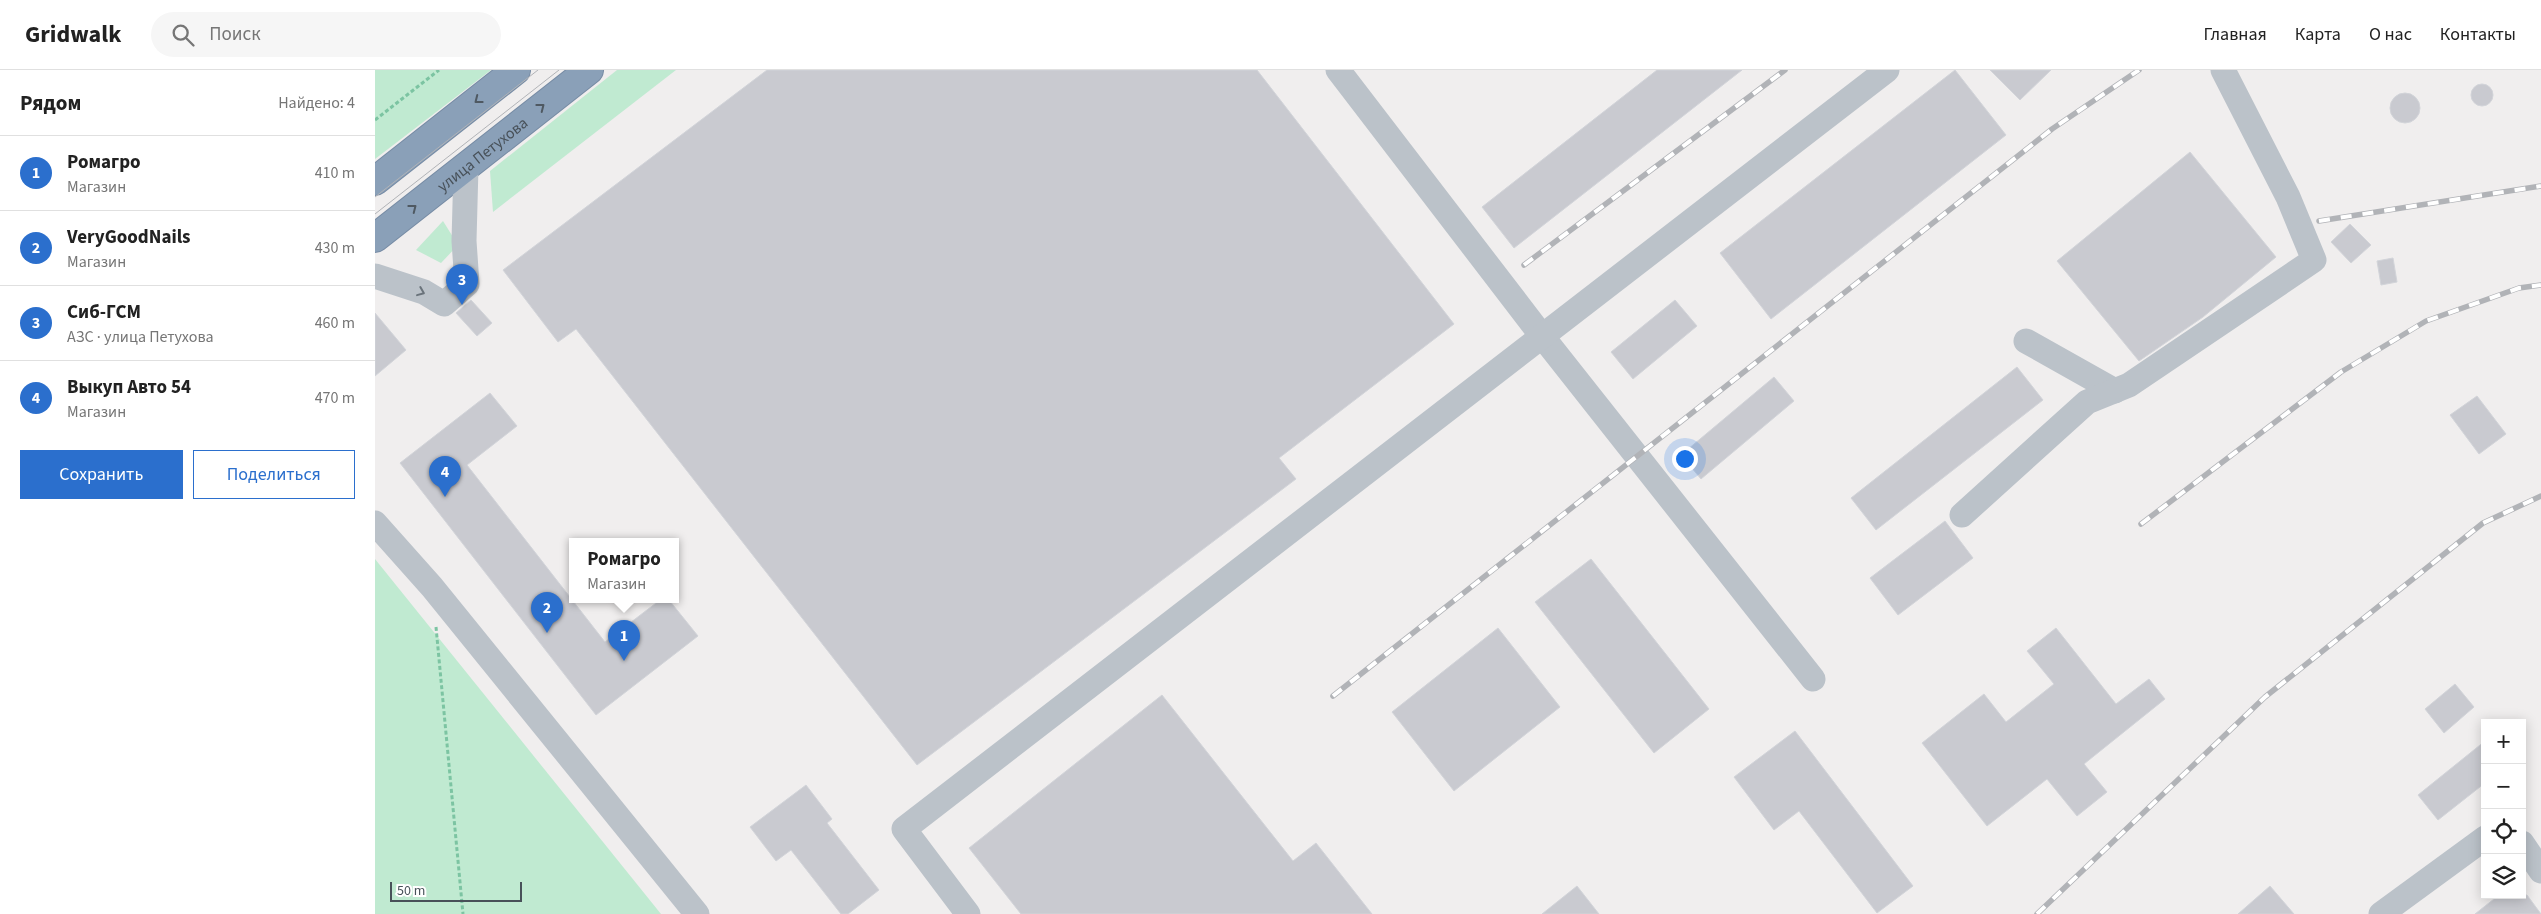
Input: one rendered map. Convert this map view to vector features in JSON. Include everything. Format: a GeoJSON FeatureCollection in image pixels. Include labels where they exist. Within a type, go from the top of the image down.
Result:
{"type":"FeatureCollection","features":[{"type":"Feature","properties":{"kind":"highway"},"geometry":{"type":"LineString","coordinates":[[375,181],[516,70]]}},
{"type":"Feature","properties":{"kind":"highway","name":"улица Петухова"},"geometry":{"type":"LineString","coordinates":[[375,238],[589,70]]}},
{"type":"Feature","properties":{"kind":"lane"},"geometry":{"type":"LineString","coordinates":[[1338,70],[1542,336],[1813,679]]}},
{"type":"Feature","properties":{"kind":"lane"},"geometry":{"type":"LineString","coordinates":[[969,914],[904,829],[1887,70]]}},
{"type":"Feature","properties":{"kind":"lane"},"geometry":{"type":"LineString","coordinates":[[1962,515],[2087,402],[2129,385],[2314,260],[2288,197],[2223,70]]}},
{"type":"Feature","properties":{"kind":"lane"},"geometry":{"type":"LineString","coordinates":[[375,276],[424,292],[444,304],[467,284],[464,241],[466,167]]}},
{"type":"Feature","properties":{"kind":"lane"},"geometry":{"type":"LineString","coordinates":[[2026,341],[2115,391]]}},
{"type":"Feature","properties":{"kind":"lane"},"geometry":{"type":"LineString","coordinates":[[375,523],[432,587],[697,914]]}},
{"type":"Feature","properties":{"kind":"lane"},"geometry":{"type":"LineString","coordinates":[[2381,914],[2481,841]]}},
{"type":"Feature","properties":{"kind":"lane"},"geometry":{"type":"LineString","coordinates":[[2526,849],[2541,871]]}},
{"type":"Feature","properties":{"kind":"path"},"geometry":{"type":"LineString","coordinates":[[375,120],[439,70]]}},
{"type":"Feature","properties":{"kind":"path"},"geometry":{"type":"LineString","coordinates":[[432,587],[463,914]]}},
{"type":"Feature","properties":{"kind":"green space"},"geometry":{"type":"Polygon","coordinates":[[[375,70],[491,70],[375,159],[375,70]]]}},
{"type":"Feature","properties":{"kind":"green space"},"geometry":{"type":"Polygon","coordinates":[[[617,70],[676,70],[493,212],[490,171],[617,70]]]}},
{"type":"Feature","properties":{"kind":"green space"},"geometry":{"type":"Polygon","coordinates":[[[443,221],[458,245],[441,263],[416,250],[443,221]]]}},
{"type":"Feature","properties":{"kind":"green space"},"geometry":{"type":"Polygon","coordinates":[[[375,559],[661,914],[375,914],[375,559]]]}},
{"type":"Feature","properties":{"kind":"building"},"geometry":{"type":"Polygon","coordinates":[[[767,70],[1257,70],[1454,324],[1279,458],[1296,479],[917,765],[576,329],[558,342],[503,270],[767,70]]]}},
{"type":"Feature","properties":{"kind":"building"},"geometry":{"type":"Polygon","coordinates":[[[1657,70],[1742,70],[1514,248],[1482,207],[1657,70]]]}},
{"type":"Feature","properties":{"kind":"building"},"geometry":{"type":"Polygon","coordinates":[[[1955,70],[2006,135],[1771,319],[1720,253],[1955,70]]]}},
{"type":"Feature","properties":{"kind":"building"},"geometry":{"type":"Polygon","coordinates":[[[1990,70],[2051,70],[2020,100],[1990,70]]]}},
{"type":"Feature","properties":{"kind":"building"},"geometry":{"type":"Polygon","coordinates":[[[2482,84],[2490,87],[2493,95],[2490,103],[2482,106],[2474,103],[2471,95],[2474,87],[2482,84]]]}},
{"type":"Feature","properties":{"kind":"building"},"geometry":{"type":"Polygon","coordinates":[[[2405,93],[2411,94],[2419,102],[2419,114],[2411,122],[2405,123],[2399,122],[2391,114],[2390,108],[2391,102],[2399,94],[2405,93]]]}},
{"type":"Feature","properties":{"kind":"building"},"geometry":{"type":"Polygon","coordinates":[[[2190,152],[2276,257],[2203,317],[2139,361],[2057,261],[2190,152]]]}},
{"type":"Feature","properties":{"kind":"building"},"geometry":{"type":"Polygon","coordinates":[[[2350,224],[2371,245],[2351,263],[2331,242],[2350,224]]]}},
{"type":"Feature","properties":{"kind":"building"},"geometry":{"type":"Polygon","coordinates":[[[2393,258],[2397,282],[2381,285],[2377,261],[2393,258]]]}},
{"type":"Feature","properties":{"kind":"building"},"geometry":{"type":"Polygon","coordinates":[[[471,300],[492,323],[477,336],[456,313],[471,300]]]}},
{"type":"Feature","properties":{"kind":"building"},"geometry":{"type":"Polygon","coordinates":[[[1675,300],[1697,326],[1633,379],[1611,352],[1675,300]]]}},
{"type":"Feature","properties":{"kind":"building"},"geometry":{"type":"Polygon","coordinates":[[[375,313],[406,350],[375,376],[375,313]]]}},
{"type":"Feature","properties":{"kind":"building"},"geometry":{"type":"Polygon","coordinates":[[[2017,367],[2043,400],[1876,530],[1851,498],[2017,367]]]}},
{"type":"Feature","properties":{"kind":"building"},"geometry":{"type":"Polygon","coordinates":[[[1774,377],[1794,401],[1701,479],[1681,455],[1774,377]]]}},
{"type":"Feature","properties":{"kind":"building"},"geometry":{"type":"Polygon","coordinates":[[[490,393],[517,426],[467,465],[569,596],[569,603],[575,603],[605,642],[656,603],[671,603],[698,636],[596,715],[400,463],[490,393]]]}},
{"type":"Feature","properties":{"kind":"building"},"geometry":{"type":"Polygon","coordinates":[[[2477,396],[2506,434],[2479,454],[2450,415],[2477,396]]]}},
{"type":"Feature","properties":{"kind":"building"},"geometry":{"type":"Polygon","coordinates":[[[1945,521],[1973,558],[1898,615],[1870,578],[1945,521]]]}},
{"type":"Feature","properties":{"kind":"building"},"geometry":{"type":"Polygon","coordinates":[[[1591,559],[1709,709],[1654,753],[1535,602],[1591,559]]]}},
{"type":"Feature","properties":{"kind":"building"},"geometry":{"type":"Polygon","coordinates":[[[1498,628],[1560,707],[1454,791],[1392,712],[1498,628]]]}},
{"type":"Feature","properties":{"kind":"building"},"geometry":{"type":"Polygon","coordinates":[[[2056,628],[2116,704],[2149,679],[2165,699],[2084,764],[2107,792],[2077,816],[2047,779],[1987,826],[1922,743],[1984,694],[2006,722],[2054,684],[2027,651],[2056,628]]]}},
{"type":"Feature","properties":{"kind":"building"},"geometry":{"type":"Polygon","coordinates":[[[2455,684],[2474,707],[2444,733],[2425,709],[2455,684]]]}},
{"type":"Feature","properties":{"kind":"building"},"geometry":{"type":"Polygon","coordinates":[[[1162,695],[1293,861],[1316,843],[1372,914],[1021,914],[969,848],[1162,695]]]}},
{"type":"Feature","properties":{"kind":"building"},"geometry":{"type":"Polygon","coordinates":[[[1795,731],[1913,886],[1877,913],[1799,811],[1774,830],[1734,777],[1795,731]]]}},
{"type":"Feature","properties":{"kind":"building"},"geometry":{"type":"Polygon","coordinates":[[[2481,744],[2481,786],[2438,820],[2418,795],[2481,744]]]}},
{"type":"Feature","properties":{"kind":"building"},"geometry":{"type":"Polygon","coordinates":[[[806,785],[832,819],[827,823],[879,890],[848,914],[841,914],[791,850],[776,861],[750,827],[806,785]]]}},
{"type":"Feature","properties":{"kind":"building"},"geometry":{"type":"Polygon","coordinates":[[[1577,886],[1599,914],[1542,914],[1577,886]]]}},
{"type":"Feature","properties":{"kind":"building"},"geometry":{"type":"Polygon","coordinates":[[[2270,886],[2294,914],[2238,914],[2270,886]]]}},
{"type":"Feature","properties":{"kind":"building"},"geometry":{"type":"Polygon","coordinates":[[[2527,895],[2541,914],[2475,914],[2494,899],[2526,899],[2527,895]]]}},
{"type":"Feature","properties":{"kind":"tram line"},"geometry":{"type":"LineString","coordinates":[[375,197],[538,70]]}},
{"type":"Feature","properties":{"kind":"tram line"},"geometry":{"type":"LineString","coordinates":[[375,214],[559,70]]}},
{"type":"Feature","properties":{"kind":"railway"},"geometry":{"type":"LineString","coordinates":[[1524,265],[1785,70]]}},
{"type":"Feature","properties":{"kind":"railway"},"geometry":{"type":"LineString","coordinates":[[1333,696],[2052,129],[2139,70]]}},
{"type":"Feature","properties":{"kind":"railway"},"geometry":{"type":"LineString","coordinates":[[2319,221],[2541,186]]}},
{"type":"Feature","properties":{"kind":"railway"},"geometry":{"type":"LineString","coordinates":[[2141,524],[2341,372],[2426,321],[2519,288],[2541,285]]}},
{"type":"Feature","properties":{"kind":"railway"},"geometry":{"type":"LineString","coordinates":[[2037,914],[2265,697],[2483,523],[2541,496]]}},
{"type":"Feature","properties":{"kind":"place","name":"Сиб-ГСМ"},"geometry":{"type":"Point","coordinates":[462,305]}},
{"type":"Feature","properties":{"kind":"place","name":"Выкуп Авто 54"},"geometry":{"type":"Point","coordinates":[445,497]}},
{"type":"Feature","properties":{"kind":"place","name":"VeryGoodNails"},"geometry":{"type":"Point","coordinates":[547,633]}},
{"type":"Feature","properties":{"kind":"place","name":"Ромагро"},"geometry":{"type":"Point","coordinates":[624,661]}}]}
